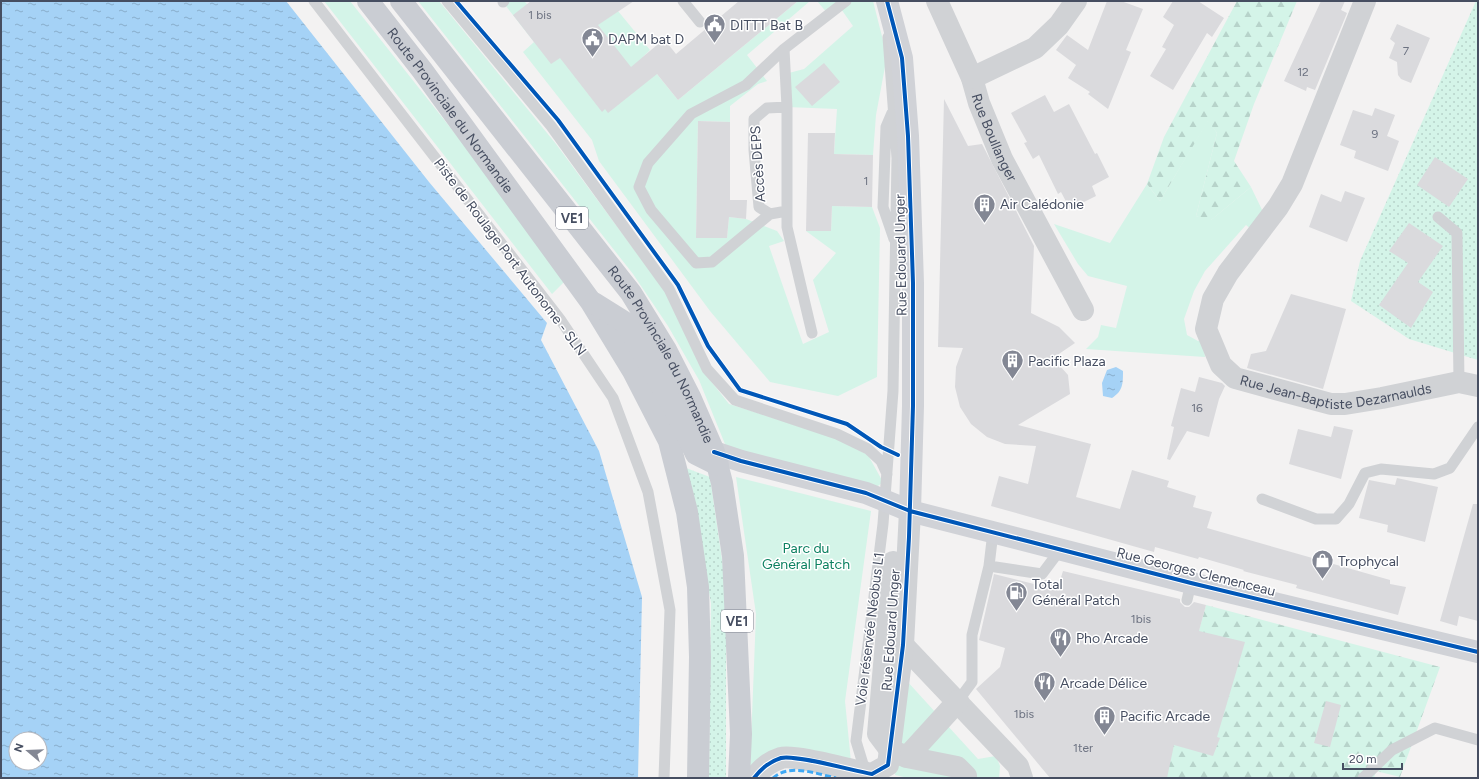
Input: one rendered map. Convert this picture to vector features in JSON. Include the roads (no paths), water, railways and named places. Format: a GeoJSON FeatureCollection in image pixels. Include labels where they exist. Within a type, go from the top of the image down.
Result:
{"type":"FeatureCollection","features":[{"type":"Feature","properties":{"kind":"main road","name":"Route Provinciale du Normandie"},"geometry":{"type":"LineString","coordinates":[[368,1],[422,70],[591,302],[633,371],[668,441],[687,512],[698,587],[700,657],[698,778]]}},
{"type":"Feature","properties":{"kind":"main road","name":"Route Provinciale du Normandie"},"geometry":{"type":"LineString","coordinates":[[401,1],[631,293],[676,370],[716,458],[733,556],[741,734],[739,778]]}},
{"type":"Feature","properties":{"kind":"main road"},"geometry":{"type":"LineString","coordinates":[[591,302],[626,323],[673,406],[696,454],[716,458]]}},
{"type":"Feature","properties":{"kind":"street","name":"Rue Edouard Unger"},"geometry":{"type":"LineString","coordinates":[[887,1],[902,58],[908,136],[913,283],[914,406],[894,506],[878,734],[899,754]]}},
{"type":"Feature","properties":{"kind":"street","name":"Rue Boullanger"},"geometry":{"type":"LineString","coordinates":[[937,1],[972,78],[979,103],[1002,159],[1084,310]]}},
{"type":"Feature","properties":{"kind":"street"},"geometry":{"type":"LineString","coordinates":[[972,78],[1035,48],[1059,25],[1076,1]]}},
{"type":"Feature","properties":{"kind":"street","name":"Rue Jean-Baptiste Dezarnaulds"},"geometry":{"type":"LineString","coordinates":[[1365,1],[1292,184],[1278,206],[1228,273],[1217,293],[1206,329],[1221,365],[1235,378],[1315,401],[1345,404],[1468,384]]}},
{"type":"Feature","properties":{"kind":"street","name":"Rue Georges Clemenceau"},"geometry":{"type":"LineString","coordinates":[[716,458],[741,461],[866,493],[894,506],[1060,550],[1189,591],[1478,652]]}},
{"type":"Feature","properties":{"kind":"street","name":"Rue Edouard Unger"},"geometry":{"type":"LineString","coordinates":[[894,506],[903,645],[899,754]]}},
{"type":"Feature","properties":{"kind":"street"},"geometry":{"type":"LineString","coordinates":[[903,645],[958,701],[1023,774]]}},
{"type":"Feature","properties":{"kind":"street"},"geometry":{"type":"LineString","coordinates":[[754,778],[764,766],[782,757],[808,760],[874,776],[888,766],[899,754],[958,701]]}},
{"type":"Feature","properties":{"kind":"street"},"geometry":{"type":"LineString","coordinates":[[899,754],[957,767],[966,776],[966,778]]}},
{"type":"Feature","properties":{"kind":"street"},"geometry":{"type":"LineString","coordinates":[[773,778],[778,774],[799,770],[836,778]]}},
{"type":"Feature","properties":{"kind":"lane","name":"Piste de Roulage Port Autonome - SLN"},"geometry":{"type":"LineString","coordinates":[[314,1],[560,320],[613,398],[648,492],[670,610],[664,778]]}},
{"type":"Feature","properties":{"kind":"lane"},"geometry":{"type":"LineString","coordinates":[[448,1],[551,126],[664,283],[707,369],[735,400],[837,434],[868,449],[881,461],[888,474]]}},
{"type":"Feature","properties":{"kind":"lane"},"geometry":{"type":"LineString","coordinates":[[683,1],[700,22]]}},
{"type":"Feature","properties":{"kind":"lane"},"geometry":{"type":"LineString","coordinates":[[770,214],[712,262],[696,263],[651,210],[639,187],[648,163],[691,114],[746,85],[784,49],[846,1]]}},
{"type":"Feature","properties":{"kind":"lane","name":"Voie réservée Néobus L1"},"geometry":{"type":"LineString","coordinates":[[874,776],[863,764],[856,741],[894,506],[888,474],[893,391],[897,158],[887,35],[879,1]]}},
{"type":"Feature","properties":{"kind":"lane","name":"Accès DEPS"},"geometry":{"type":"LineString","coordinates":[[784,49],[787,107],[787,211],[770,214],[759,207],[754,150],[754,119],[767,108],[787,107]]}},
{"type":"Feature","properties":{"kind":"lane"},"geometry":{"type":"LineString","coordinates":[[894,108],[904,80]]}},
{"type":"Feature","properties":{"kind":"lane"},"geometry":{"type":"LineString","coordinates":[[787,211],[787,227],[812,333]]}},
{"type":"Feature","properties":{"kind":"lane"},"geometry":{"type":"LineString","coordinates":[[1438,217],[1457,232],[1468,384]]}},
{"type":"Feature","properties":{"kind":"lane"},"geometry":{"type":"LineString","coordinates":[[896,245],[913,283]]}},
{"type":"Feature","properties":{"kind":"lane"},"geometry":{"type":"LineString","coordinates":[[1262,499],[1316,519],[1336,519],[1349,504],[1365,473],[1382,470],[1434,474],[1450,468],[1478,427]]}},
{"type":"Feature","properties":{"kind":"lane"},"geometry":{"type":"LineString","coordinates":[[958,701],[972,682],[972,635],[989,566],[993,532]]}},
{"type":"Feature","properties":{"kind":"lane"},"geometry":{"type":"LineString","coordinates":[[989,566],[1042,574],[1060,550]]}},
{"type":"Feature","properties":{"kind":"lane"},"geometry":{"type":"LineString","coordinates":[[1363,778],[1392,750],[1435,728],[1478,740]]}},
{"type":"Feature","properties":{"kind":"water"},"geometry":{"type":"Polygon","coordinates":[[[1,1],[286,1],[429,182],[547,323],[541,340],[599,451],[642,597],[638,778],[1,778],[1,1]]]}},
{"type":"Feature","properties":{"kind":"water"},"geometry":{"type":"Polygon","coordinates":[[[1116,367],[1123,371],[1120,390],[1112,398],[1103,396],[1102,383],[1107,370],[1116,367]]]}},
{"type":"Feature","properties":{"kind":"place","name":"DITTT Bat B"},"geometry":{"type":"Point","coordinates":[715,44]}},
{"type":"Feature","properties":{"kind":"place","name":"DAPM bat D"},"geometry":{"type":"Point","coordinates":[593,58]}},
{"type":"Feature","properties":{"kind":"place","name":"Air Calédonie"},"geometry":{"type":"Point","coordinates":[984,224]}},
{"type":"Feature","properties":{"kind":"place","name":"Pacific Plaza"},"geometry":{"type":"Point","coordinates":[1012,380]}},
{"type":"Feature","properties":{"kind":"place","name":"Trophycal"},"geometry":{"type":"Point","coordinates":[1323,580]}},
{"type":"Feature","properties":{"kind":"place","name":"Total Général Patch"},"geometry":{"type":"Point","coordinates":[1017,612]}},
{"type":"Feature","properties":{"kind":"place","name":"Pho Arcade"},"geometry":{"type":"Point","coordinates":[1060,658]}},
{"type":"Feature","properties":{"kind":"place","name":"Arcade Délice"},"geometry":{"type":"Point","coordinates":[1045,702]}},
{"type":"Feature","properties":{"kind":"place","name":"Pacific Arcade"},"geometry":{"type":"Point","coordinates":[1105,736]}},
{"type":"Feature","properties":{"kind":"park label","name":"Parc du Général Patch"},"geometry":{"type":"Point","coordinates":[806,556]}}]}
